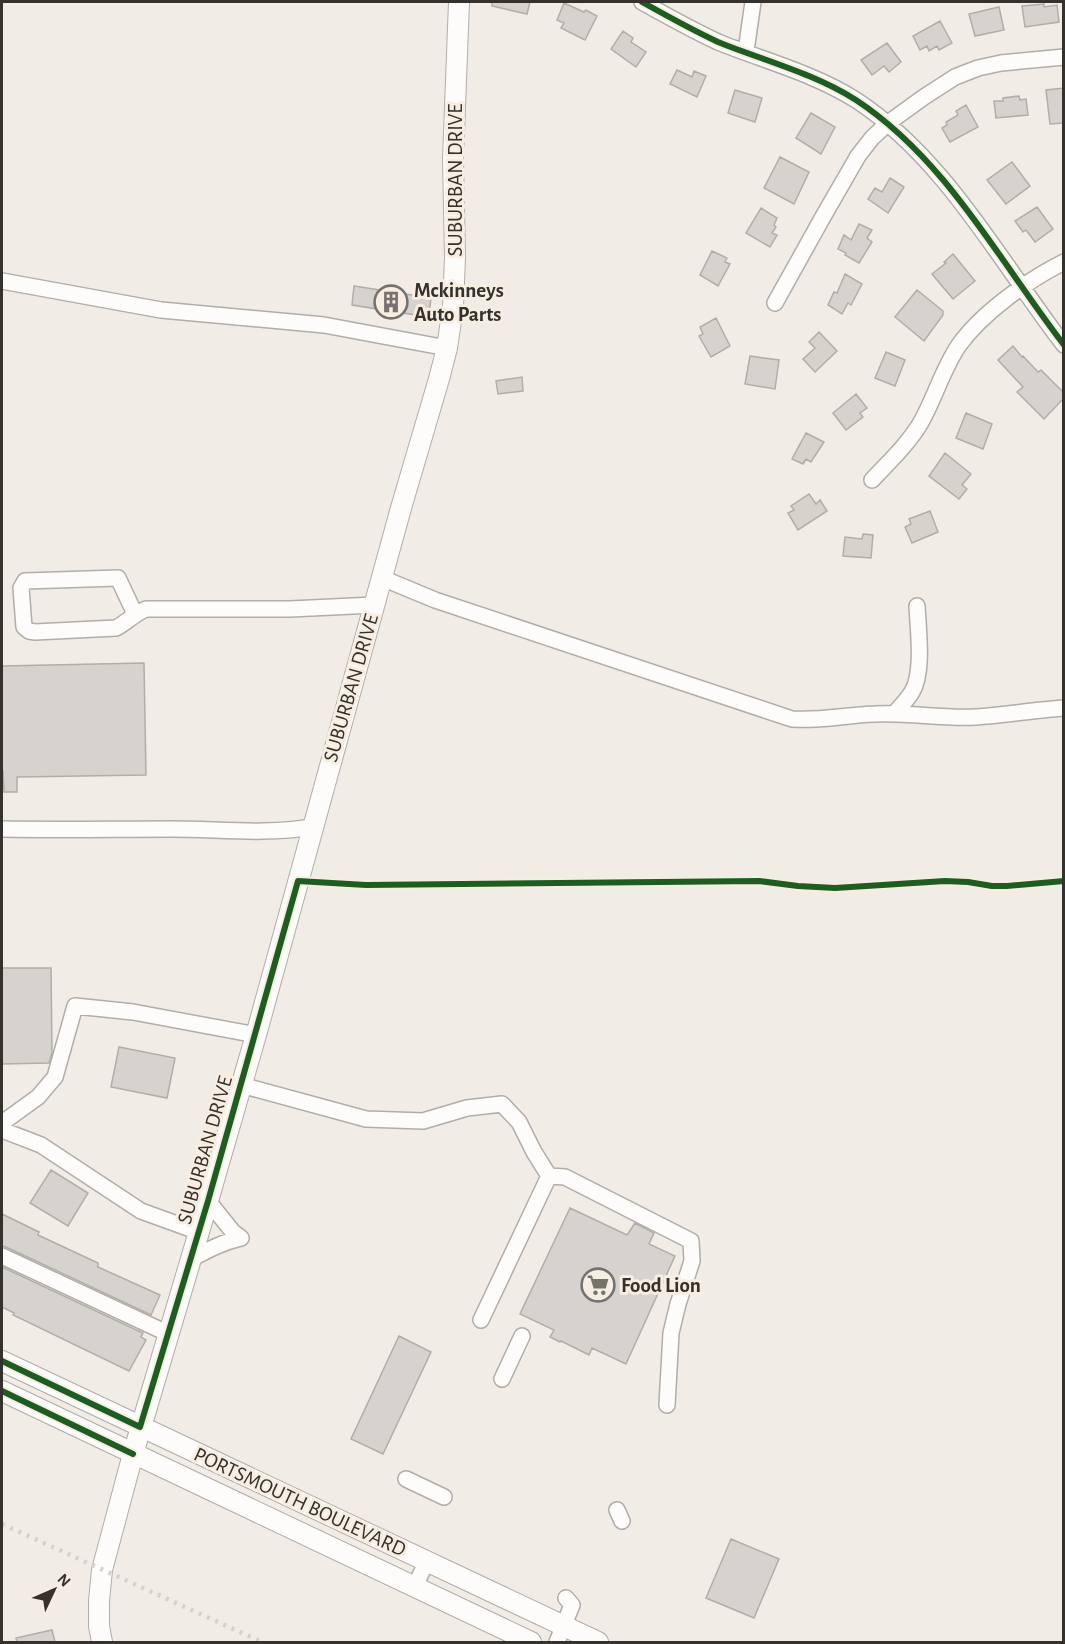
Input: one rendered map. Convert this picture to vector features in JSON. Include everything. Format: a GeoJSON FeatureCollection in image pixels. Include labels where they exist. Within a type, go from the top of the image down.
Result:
{"type":"FeatureCollection","features":[{"type":"Feature","properties":{"kind":"main road","name":"SUBURBAN DRIVE"},"geometry":{"type":"LineString","coordinates":[[102,1642],[99,1626],[99,1601],[102,1570],[133,1454],[256,1035],[447,348],[453,307],[455,257],[453,159],[459,2]]}},
{"type":"Feature","properties":{"kind":"main road","name":"PORTSMOUTH BOULEVARD"},"geometry":{"type":"LineString","coordinates":[[2,1361],[427,1561],[560,1634],[598,1642]]}},
{"type":"Feature","properties":{"kind":"main road","name":"PORTSMOUTH BOULEVARD"},"geometry":{"type":"LineString","coordinates":[[2,1391],[531,1642]]}},
{"type":"Feature","properties":{"kind":"street"},"geometry":{"type":"LineString","coordinates":[[642,2],[720,42],[789,67],[832,87],[856,100],[888,123],[936,172],[963,206],[1064,345]]}},
{"type":"Feature","properties":{"kind":"street"},"geometry":{"type":"LineString","coordinates":[[746,51],[753,2]]}},
{"type":"Feature","properties":{"kind":"street"},"geometry":{"type":"LineString","coordinates":[[775,303],[858,156],[888,123],[955,77],[1001,63],[1064,57]]}},
{"type":"Feature","properties":{"kind":"street"},"geometry":{"type":"LineString","coordinates":[[872,480],[906,445],[920,424],[941,377],[961,342],[986,316],[1021,287],[1064,262]]}},
{"type":"Feature","properties":{"kind":"street"},"geometry":{"type":"LineString","coordinates":[[2,281],[161,310],[324,325],[447,348]]}},
{"type":"Feature","properties":{"kind":"street"},"geometry":{"type":"LineString","coordinates":[[135,614],[118,578],[25,581],[21,588],[24,627],[29,631],[116,627],[146,609],[290,609],[374,605]]}},
{"type":"Feature","properties":{"kind":"street"},"geometry":{"type":"LineString","coordinates":[[382,578],[435,600],[792,719],[812,720],[858,714],[976,717],[1064,708]]}},
{"type":"Feature","properties":{"kind":"street"},"geometry":{"type":"LineString","coordinates":[[894,714],[912,691],[917,680],[919,667],[917,606]]}},
{"type":"Feature","properties":{"kind":"street"},"geometry":{"type":"LineString","coordinates":[[2,829],[272,831],[312,827]]}},
{"type":"Feature","properties":{"kind":"street"},"geometry":{"type":"LineString","coordinates":[[2,1123],[38,1097],[55,1077],[75,1005],[133,1012],[256,1035]]}},
{"type":"Feature","properties":{"kind":"street"},"geometry":{"type":"LineString","coordinates":[[241,1085],[366,1119],[423,1121],[467,1108],[502,1104],[519,1122],[549,1176]]}},
{"type":"Feature","properties":{"kind":"street"},"geometry":{"type":"LineString","coordinates":[[2,1130],[41,1145],[141,1211],[199,1232]]}},
{"type":"Feature","properties":{"kind":"street"},"geometry":{"type":"LineString","coordinates":[[481,1320],[549,1176]]}},
{"type":"Feature","properties":{"kind":"street"},"geometry":{"type":"LineString","coordinates":[[549,1176],[565,1177],[691,1241],[692,1260],[671,1333],[667,1405]]}},
{"type":"Feature","properties":{"kind":"street"},"geometry":{"type":"LineString","coordinates":[[191,1258],[211,1248],[242,1238],[233,1232],[208,1201]]}},
{"type":"Feature","properties":{"kind":"street"},"geometry":{"type":"LineString","coordinates":[[2,1256],[169,1334]]}},
{"type":"Feature","properties":{"kind":"street"},"geometry":{"type":"LineString","coordinates":[[502,1379],[522,1336]]}},
{"type":"Feature","properties":{"kind":"street"},"geometry":{"type":"LineString","coordinates":[[406,1479],[444,1497]]}},
{"type":"Feature","properties":{"kind":"street"},"geometry":{"type":"LineString","coordinates":[[414,1588],[427,1561]]}},
{"type":"Feature","properties":{"kind":"street"},"geometry":{"type":"LineString","coordinates":[[560,1634],[569,1601]]}},
{"type":"Feature","properties":{"kind":"building"},"geometry":{"type":"Polygon","coordinates":[[[492,2],[530,2],[527,14],[492,6],[492,2]]]}},
{"type":"Feature","properties":{"kind":"building"},"geometry":{"type":"Polygon","coordinates":[[[564,3],[597,16],[585,40],[561,28],[564,23],[557,20],[564,3]]]}},
{"type":"Feature","properties":{"kind":"building"},"geometry":{"type":"Polygon","coordinates":[[[1044,4],[1044,7],[1057,5],[1059,22],[1025,27],[1022,6],[1044,4]]]}},
{"type":"Feature","properties":{"kind":"building"},"geometry":{"type":"Polygon","coordinates":[[[999,7],[1004,30],[975,36],[969,14],[999,7]]]}},
{"type":"Feature","properties":{"kind":"building"},"geometry":{"type":"Polygon","coordinates":[[[940,21],[952,43],[939,50],[937,46],[929,51],[927,46],[920,50],[913,36],[940,21]]]}},
{"type":"Feature","properties":{"kind":"building"},"geometry":{"type":"Polygon","coordinates":[[[623,31],[633,38],[631,42],[646,52],[636,67],[611,49],[623,31]]]}},
{"type":"Feature","properties":{"kind":"building"},"geometry":{"type":"Polygon","coordinates":[[[887,43],[901,62],[889,72],[884,66],[872,75],[861,60],[887,43]]]}},
{"type":"Feature","properties":{"kind":"building"},"geometry":{"type":"Polygon","coordinates":[[[677,70],[692,77],[694,71],[706,76],[697,97],[670,84],[677,70]]]}},
{"type":"Feature","properties":{"kind":"building"},"geometry":{"type":"Polygon","coordinates":[[[1064,88],[1064,123],[1050,124],[1046,90],[1064,88]]]}},
{"type":"Feature","properties":{"kind":"building"},"geometry":{"type":"Polygon","coordinates":[[[735,90],[762,98],[755,122],[728,113],[735,90]]]}},
{"type":"Feature","properties":{"kind":"building"},"geometry":{"type":"Polygon","coordinates":[[[1019,96],[1020,100],[1026,99],[1028,115],[996,118],[994,101],[1019,96]]]}},
{"type":"Feature","properties":{"kind":"building"},"geometry":{"type":"Polygon","coordinates":[[[966,105],[978,127],[950,142],[942,128],[947,125],[946,122],[958,115],[956,111],[966,105]]]}},
{"type":"Feature","properties":{"kind":"building"},"geometry":{"type":"Polygon","coordinates":[[[811,113],[835,127],[821,154],[796,138],[811,113]]]}},
{"type":"Feature","properties":{"kind":"building"},"geometry":{"type":"Polygon","coordinates":[[[780,157],[809,172],[794,204],[764,188],[780,157]]]}},
{"type":"Feature","properties":{"kind":"building"},"geometry":{"type":"Polygon","coordinates":[[[1012,162],[1030,186],[1006,204],[987,180],[1012,162]]]}},
{"type":"Feature","properties":{"kind":"building"},"geometry":{"type":"Polygon","coordinates":[[[890,178],[904,187],[888,213],[868,199],[875,188],[882,192],[890,178]]]}},
{"type":"Feature","properties":{"kind":"building"},"geometry":{"type":"Polygon","coordinates":[[[1037,207],[1053,229],[1035,242],[1015,221],[1037,207]]]}},
{"type":"Feature","properties":{"kind":"building"},"geometry":{"type":"Polygon","coordinates":[[[761,208],[777,218],[774,225],[776,227],[772,233],[777,235],[770,247],[746,233],[761,208]]]}},
{"type":"Feature","properties":{"kind":"building"},"geometry":{"type":"Polygon","coordinates":[[[859,224],[872,230],[867,238],[872,242],[859,263],[838,249],[844,235],[851,240],[859,224]]]}},
{"type":"Feature","properties":{"kind":"building"},"geometry":{"type":"Polygon","coordinates":[[[712,251],[727,258],[725,262],[730,264],[718,286],[700,275],[712,251]]]}},
{"type":"Feature","properties":{"kind":"building"},"geometry":{"type":"Polygon","coordinates":[[[953,254],[975,281],[953,299],[932,274],[953,254]]]}},
{"type":"Feature","properties":{"kind":"building"},"geometry":{"type":"Polygon","coordinates":[[[845,274],[862,284],[851,305],[848,303],[842,314],[828,305],[834,292],[837,293],[845,274]]]}},
{"type":"Feature","properties":{"kind":"building","name":"Mckinneys Auto Parts"},"geometry":{"type":"Polygon","coordinates":[[[354,286],[431,298],[429,315],[352,305],[354,286]]]}},
{"type":"Feature","properties":{"kind":"building"},"geometry":{"type":"Polygon","coordinates":[[[917,290],[943,311],[943,315],[924,341],[895,317],[917,290]]]}},
{"type":"Feature","properties":{"kind":"building"},"geometry":{"type":"Polygon","coordinates":[[[716,318],[730,346],[711,357],[699,336],[703,334],[700,327],[716,318]]]}},
{"type":"Feature","properties":{"kind":"building"},"geometry":{"type":"Polygon","coordinates":[[[819,332],[837,351],[815,372],[803,359],[815,348],[809,342],[819,332]]]}},
{"type":"Feature","properties":{"kind":"building"},"geometry":{"type":"Polygon","coordinates":[[[1013,346],[1038,372],[1041,370],[1064,393],[1064,398],[1044,419],[1017,392],[1023,387],[998,360],[1013,346]]]}},
{"type":"Feature","properties":{"kind":"building"},"geometry":{"type":"Polygon","coordinates":[[[886,352],[905,360],[895,386],[875,378],[886,352]]]}},
{"type":"Feature","properties":{"kind":"building"},"geometry":{"type":"Polygon","coordinates":[[[750,356],[779,360],[775,389],[745,384],[750,356]]]}},
{"type":"Feature","properties":{"kind":"building"},"geometry":{"type":"Polygon","coordinates":[[[522,377],[523,391],[498,394],[496,381],[522,377]]]}},
{"type":"Feature","properties":{"kind":"building"},"geometry":{"type":"Polygon","coordinates":[[[856,394],[867,408],[860,413],[863,417],[846,430],[833,413],[856,394]]]}},
{"type":"Feature","properties":{"kind":"building"},"geometry":{"type":"Polygon","coordinates":[[[966,413],[992,424],[983,449],[956,438],[966,413]]]}},
{"type":"Feature","properties":{"kind":"building"},"geometry":{"type":"Polygon","coordinates":[[[806,433],[824,442],[811,462],[806,459],[803,464],[792,459],[806,433]]]}},
{"type":"Feature","properties":{"kind":"building"},"geometry":{"type":"Polygon","coordinates":[[[945,453],[971,474],[962,485],[967,489],[959,499],[929,476],[945,453]]]}},
{"type":"Feature","properties":{"kind":"building"},"geometry":{"type":"Polygon","coordinates":[[[809,494],[816,504],[820,500],[827,511],[798,530],[788,513],[794,510],[791,506],[809,494]]]}},
{"type":"Feature","properties":{"kind":"building"},"geometry":{"type":"Polygon","coordinates":[[[930,511],[938,532],[912,543],[905,527],[911,524],[909,519],[930,511]]]}},
{"type":"Feature","properties":{"kind":"building"},"geometry":{"type":"Polygon","coordinates":[[[863,534],[873,535],[871,558],[843,556],[845,537],[862,539],[863,534]]]}},
{"type":"Feature","properties":{"kind":"building"},"geometry":{"type":"Polygon","coordinates":[[[144,663],[146,775],[17,777],[17,792],[4,792],[2,666],[144,663]]]}},
{"type":"Feature","properties":{"kind":"building"},"geometry":{"type":"Polygon","coordinates":[[[2,968],[51,968],[52,1053],[49,1063],[2,1064],[2,968]]]}},
{"type":"Feature","properties":{"kind":"building"},"geometry":{"type":"Polygon","coordinates":[[[119,1047],[175,1058],[167,1098],[111,1087],[119,1047]]]}},
{"type":"Feature","properties":{"kind":"building"},"geometry":{"type":"Polygon","coordinates":[[[51,1170],[88,1193],[68,1226],[30,1203],[51,1170]]]}},
{"type":"Feature","properties":{"kind":"building","name":"Food Lion"},"geometry":{"type":"Polygon","coordinates":[[[570,1208],[627,1235],[635,1223],[654,1233],[649,1244],[675,1256],[626,1364],[592,1348],[589,1355],[560,1342],[550,1337],[554,1330],[520,1314],[570,1208]]]}},
{"type":"Feature","properties":{"kind":"building"},"geometry":{"type":"Polygon","coordinates":[[[2,1214],[39,1232],[38,1235],[98,1263],[98,1267],[160,1295],[151,1315],[2,1246],[2,1214]]]}},
{"type":"Feature","properties":{"kind":"building"},"geometry":{"type":"Polygon","coordinates":[[[2,1267],[143,1333],[141,1337],[146,1340],[129,1371],[13,1315],[14,1313],[2,1307],[2,1267]]]}},
{"type":"Feature","properties":{"kind":"building"},"geometry":{"type":"Polygon","coordinates":[[[399,1336],[431,1352],[383,1454],[351,1439],[399,1336]]]}},
{"type":"Feature","properties":{"kind":"building"},"geometry":{"type":"Polygon","coordinates":[[[731,1539],[779,1559],[754,1618],[706,1598],[731,1539]]]}},
{"type":"Feature","properties":{"kind":"building"},"geometry":{"type":"Polygon","coordinates":[[[52,1630],[55,1642],[17,1642],[16,1638],[52,1630]]]}},
{"type":"Feature","properties":{"kind":"railway"},"geometry":{"type":"LineString","coordinates":[[2,1524],[262,1642]]}},
{"type":"Feature","properties":{"kind":"cycle path"},"geometry":{"type":"LineString","coordinates":[[642,2],[718,42],[823,82],[856,100],[888,124],[917,152],[970,214],[1064,345]]}},
{"type":"Feature","properties":{"kind":"cycle path"},"geometry":{"type":"LineString","coordinates":[[2,1361],[140,1427],[208,1201],[298,881],[366,885],[759,881],[835,888],[945,881],[992,886],[1064,881]]}},
{"type":"Feature","properties":{"kind":"cycle path"},"geometry":{"type":"LineString","coordinates":[[2,1391],[133,1454]]}},
{"type":"Feature","properties":{"kind":"place","name":"Mckinneys Auto Parts"},"geometry":{"type":"Point","coordinates":[391,302]}},
{"type":"Feature","properties":{"kind":"place","name":"Food Lion"},"geometry":{"type":"Point","coordinates":[598,1285]}}]}
